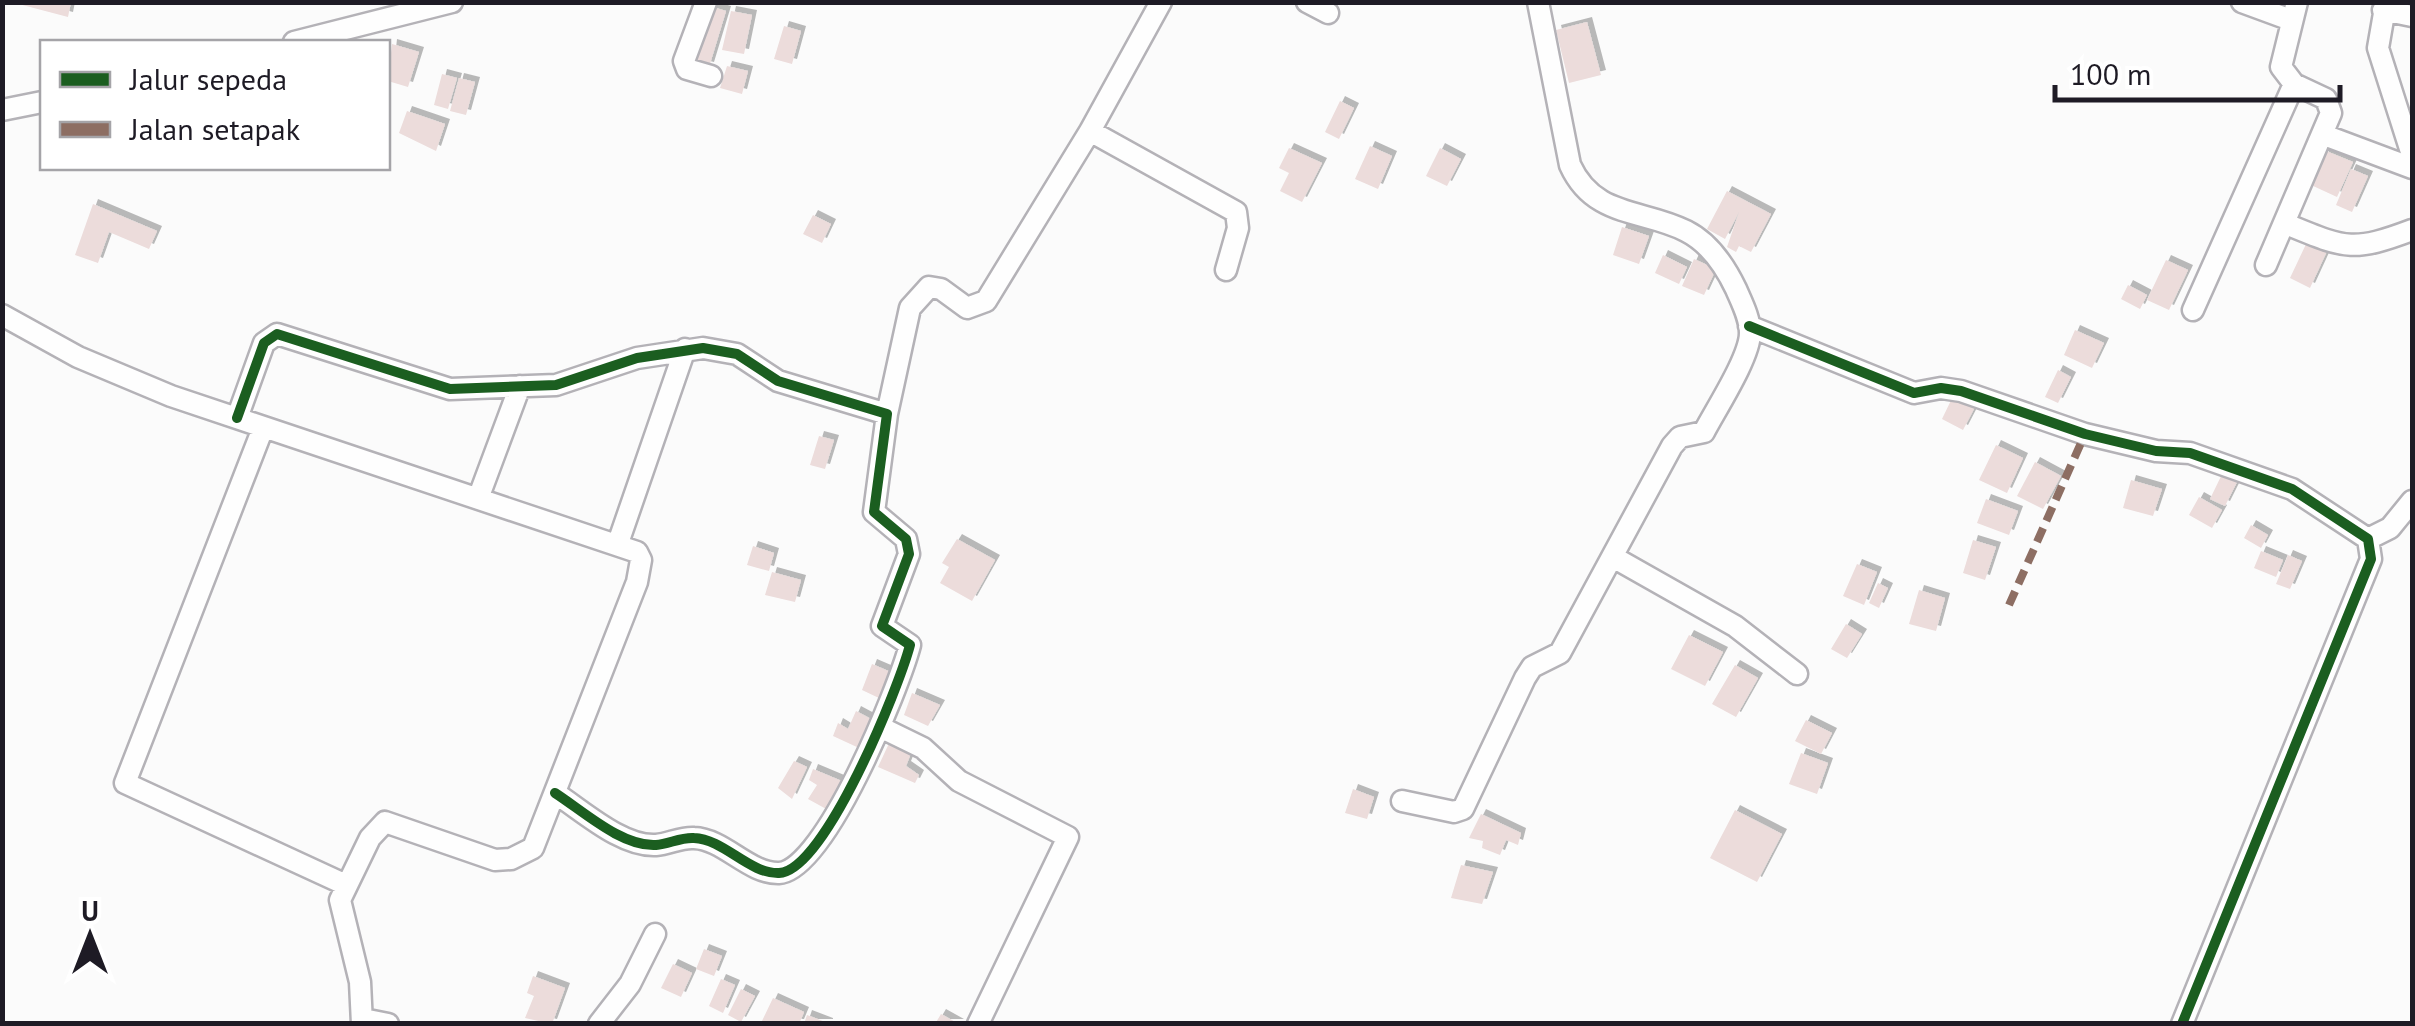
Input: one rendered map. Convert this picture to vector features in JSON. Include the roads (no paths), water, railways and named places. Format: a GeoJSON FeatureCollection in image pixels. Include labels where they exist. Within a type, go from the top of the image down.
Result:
{"type":"FeatureCollection","features":[{"type":"Feature","properties":{"kind":"street"},"geometry":{"type":"LineString","coordinates":[[301,40],[452,2]]}},
{"type":"Feature","properties":{"kind":"street"},"geometry":{"type":"LineString","coordinates":[[706,2],[684,60],[687,69],[711,76]]}},
{"type":"Feature","properties":{"kind":"street"},"geometry":{"type":"LineString","coordinates":[[555,793],[634,843],[658,845],[694,838],[770,872],[788,872],[823,835],[880,727],[910,645],[882,626],[909,554],[906,539],[874,512],[903,333],[920,294],[929,286],[941,288],[968,308],[986,301],[1090,131],[1162,2]]}},
{"type":"Feature","properties":{"kind":"street"},"geometry":{"type":"LineString","coordinates":[[1307,2],[1328,14]]}},
{"type":"Feature","properties":{"kind":"street"},"geometry":{"type":"LineString","coordinates":[[1402,801],[1454,812],[1463,808],[1525,678],[1542,660],[1560,653],[1672,446],[1680,437],[1704,432],[1750,336],[1728,272],[1707,245],[1685,230],[1613,208],[1579,185],[1570,165],[1538,2]]}},
{"type":"Feature","properties":{"kind":"street"},"geometry":{"type":"LineString","coordinates":[[2242,2],[2294,11],[2281,59],[2284,74],[2294,84],[2326,100],[2332,113],[2266,265]]}},
{"type":"Feature","properties":{"kind":"street"},"geometry":{"type":"LineString","coordinates":[[2412,16],[2384,6],[2378,48],[2412,156]]}},
{"type":"Feature","properties":{"kind":"street"},"geometry":{"type":"LineString","coordinates":[[2193,310],[2294,84]]}},
{"type":"Feature","properties":{"kind":"street"},"geometry":{"type":"LineString","coordinates":[[2,110],[40,102]]}},
{"type":"Feature","properties":{"kind":"street"},"geometry":{"type":"LineString","coordinates":[[1090,131],[1236,212],[1238,228],[1226,270]]}},
{"type":"Feature","properties":{"kind":"street"},"geometry":{"type":"LineString","coordinates":[[2324,135],[2412,168]]}},
{"type":"Feature","properties":{"kind":"street"},"geometry":{"type":"LineString","coordinates":[[2286,224],[2352,247],[2374,244],[2412,230]]}},
{"type":"Feature","properties":{"kind":"street"},"geometry":{"type":"LineString","coordinates":[[2,316],[124,378],[636,552],[640,569],[609,662],[533,848],[511,860],[482,857],[386,822],[376,827],[344,884],[341,913],[360,982],[362,1022],[388,1024]]}},
{"type":"Feature","properties":{"kind":"street"},"geometry":{"type":"LineString","coordinates":[[1748,326],[1914,393],[1940,388],[1961,391],[2085,434],[2156,451],[2190,452],[2292,489],[2368,539],[2371,560],[2182,1024]]}},
{"type":"Feature","properties":{"kind":"street"},"geometry":{"type":"LineString","coordinates":[[237,418],[264,343],[278,334],[442,388],[556,385],[605,367],[684,349],[737,354],[778,381],[887,414]]}},
{"type":"Feature","properties":{"kind":"street"},"geometry":{"type":"LineString","coordinates":[[618,543],[684,349]]}},
{"type":"Feature","properties":{"kind":"street"},"geometry":{"type":"LineString","coordinates":[[479,496],[520,386]]}},
{"type":"Feature","properties":{"kind":"street"},"geometry":{"type":"LineString","coordinates":[[263,428],[125,783],[344,884]]}},
{"type":"Feature","properties":{"kind":"street"},"geometry":{"type":"LineString","coordinates":[[2368,539],[2390,528],[2412,501]]}},
{"type":"Feature","properties":{"kind":"street"},"geometry":{"type":"LineString","coordinates":[[1613,556],[1735,626],[1796,674]]}},
{"type":"Feature","properties":{"kind":"street"},"geometry":{"type":"LineString","coordinates":[[880,727],[923,748],[958,781],[1068,837],[978,1024]]}},
{"type":"Feature","properties":{"kind":"street"},"geometry":{"type":"LineString","coordinates":[[598,1024],[630,984],[656,934]]}}]}
